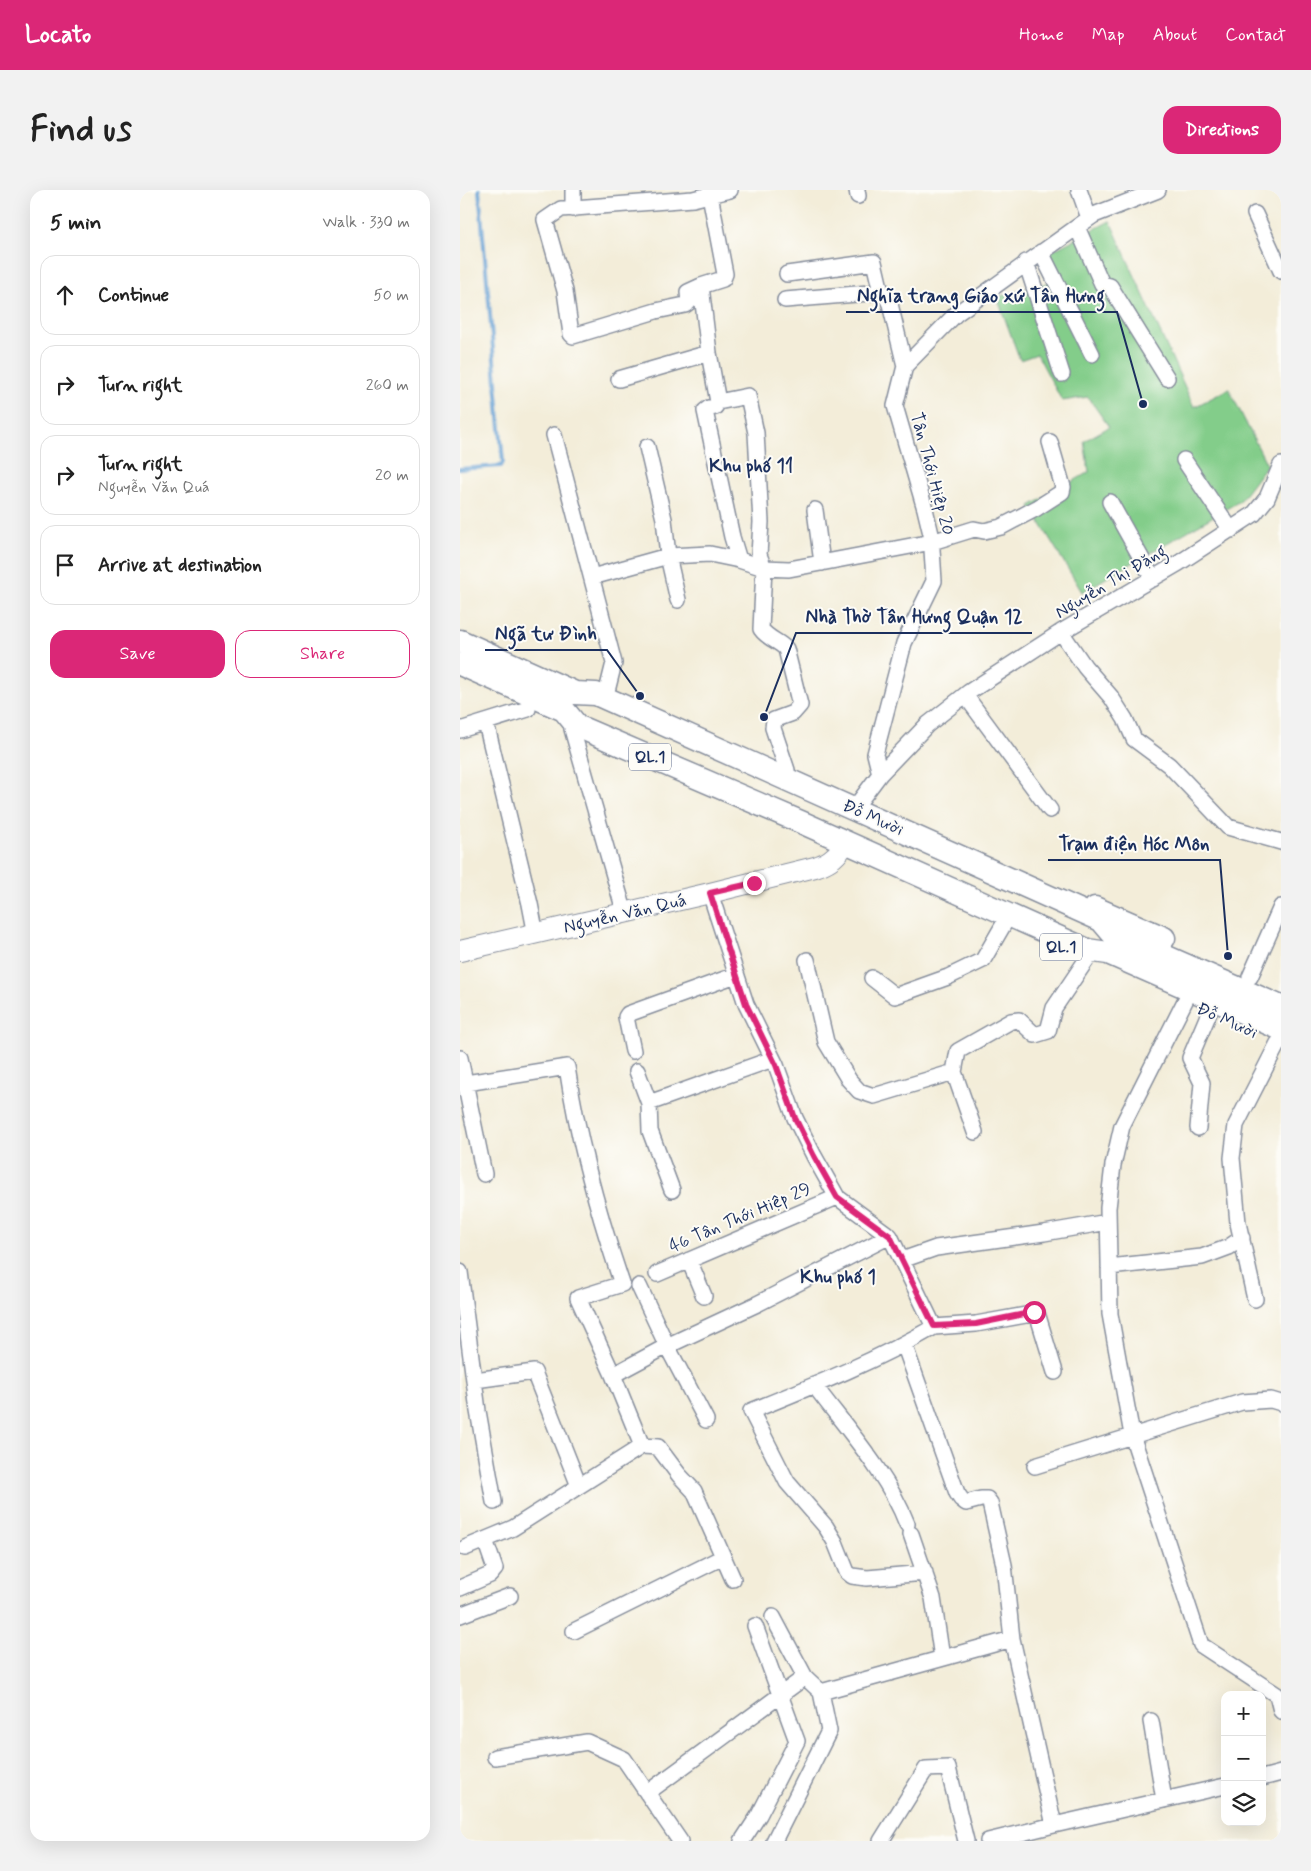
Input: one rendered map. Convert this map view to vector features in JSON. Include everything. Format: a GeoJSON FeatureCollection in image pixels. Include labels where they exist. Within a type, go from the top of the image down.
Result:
{"type":"FeatureCollection","features":[{"type":"Feature","properties":{"kind":"highway","name":"Đỗ Mười"},"geometry":{"type":"LineString","coordinates":[[460,626],[607,691],[1101,920],[1112,933],[1281,1007]]}},
{"type":"Feature","properties":{"kind":"highway","name":"Đỗ Mười"},"geometry":{"type":"LineString","coordinates":[[460,641],[575,692],[596,694],[787,774]]}},
{"type":"Feature","properties":{"kind":"highway","name":"Đỗ Mười"},"geometry":{"type":"LineString","coordinates":[[460,664],[564,710],[577,726],[785,815],[843,845],[1005,922],[1087,959],[1188,996],[1209,1013],[1280,1039]]}},
{"type":"Feature","properties":{"kind":"highway","name":"Đỗ Mười"},"geometry":{"type":"LineString","coordinates":[[460,679],[1087,950],[1108,954],[1188,996],[1280,1039]]}},
{"type":"Feature","properties":{"kind":"highway","name":"Đỗ Mười"},"geometry":{"type":"LineString","coordinates":[[857,806],[1281,990]]}},
{"type":"Feature","properties":{"kind":"main road","name":"Nguyễn Văn Quá"},"geometry":{"type":"LineString","coordinates":[[460,951],[625,914],[828,862],[835,858],[843,845]]}},
{"type":"Feature","properties":{"kind":"street"},"geometry":{"type":"LineString","coordinates":[[573,190],[573,208]]}},
{"type":"Feature","properties":{"kind":"street"},"geometry":{"type":"LineString","coordinates":[[710,195],[725,274],[723,279],[688,292],[688,302],[685,305],[656,311],[573,336],[565,291],[545,220],[562,209],[633,197],[710,195],[730,190]]}},
{"type":"Feature","properties":{"kind":"street"},"geometry":{"type":"LineString","coordinates":[[1079,190],[1083,223],[1102,284],[1110,286],[1167,378]]}},
{"type":"Feature","properties":{"kind":"street"},"geometry":{"type":"LineString","coordinates":[[905,366],[956,314],[1026,262],[1094,215],[1158,190]]}},
{"type":"Feature","properties":{"kind":"street"},"geometry":{"type":"LineString","coordinates":[[1254,214],[1281,271]]}},
{"type":"Feature","properties":{"kind":"street"},"geometry":{"type":"LineString","coordinates":[[1041,252],[1092,354]]}},
{"type":"Feature","properties":{"kind":"street"},"geometry":{"type":"LineString","coordinates":[[787,274],[874,262],[881,292],[890,304],[905,366]]}},
{"type":"Feature","properties":{"kind":"street"},"geometry":{"type":"LineString","coordinates":[[1026,262],[1062,374]]}},
{"type":"Feature","properties":{"kind":"street"},"geometry":{"type":"LineString","coordinates":[[701,286],[709,353],[718,402]]}},
{"type":"Feature","properties":{"kind":"street"},"geometry":{"type":"LineString","coordinates":[[785,300],[881,292]]}},
{"type":"Feature","properties":{"kind":"street"},"geometry":{"type":"LineString","coordinates":[[619,379],[709,353]]}},
{"type":"Feature","properties":{"kind":"street","name":"Tân Thới Hiệp 20"},"geometry":{"type":"LineString","coordinates":[[880,774],[875,754],[904,643],[934,580],[932,542],[925,509],[895,406],[905,366]]}},
{"type":"Feature","properties":{"kind":"street"},"geometry":{"type":"LineString","coordinates":[[739,560],[732,537],[705,411],[716,406],[718,402],[748,396],[756,433],[761,522],[760,555],[764,568],[761,629],[765,635],[781,643],[786,648],[800,705],[795,712],[773,722],[773,728],[787,774]]}},
{"type":"Feature","properties":{"kind":"street"},"geometry":{"type":"LineString","coordinates":[[554,436],[614,663],[607,691]]}},
{"type":"Feature","properties":{"kind":"street"},"geometry":{"type":"LineString","coordinates":[[592,578],[668,556],[710,554],[764,568],[789,570],[932,542],[974,529],[984,531],[1001,527],[1060,494],[1063,487],[1050,442]]}},
{"type":"Feature","properties":{"kind":"street"},"geometry":{"type":"LineString","coordinates":[[647,447],[664,519],[668,556],[678,600]]}},
{"type":"Feature","properties":{"kind":"street"},"geometry":{"type":"LineString","coordinates":[[1184,460],[1231,530]]}},
{"type":"Feature","properties":{"kind":"street","name":"Nguyễn Thị Đặng"},"geometry":{"type":"LineString","coordinates":[[857,806],[880,774],[927,725],[965,695],[1061,632],[1153,579],[1254,514],[1267,498],[1281,465]]}},
{"type":"Feature","properties":{"kind":"street"},"geometry":{"type":"LineString","coordinates":[[1110,502],[1153,579]]}},
{"type":"Feature","properties":{"kind":"street"},"geometry":{"type":"LineString","coordinates":[[815,510],[822,563]]}},
{"type":"Feature","properties":{"kind":"street"},"geometry":{"type":"LineString","coordinates":[[1061,632],[1085,667],[1111,697],[1125,719],[1134,739],[1169,765],[1228,826],[1281,842]]}},
{"type":"Feature","properties":{"kind":"street"},"geometry":{"type":"LineString","coordinates":[[965,695],[1050,810]]}},
{"type":"Feature","properties":{"kind":"street"},"geometry":{"type":"LineString","coordinates":[[460,730],[528,709]]}},
{"type":"Feature","properties":{"kind":"street"},"geometry":{"type":"LineString","coordinates":[[486,723],[536,935]]}},
{"type":"Feature","properties":{"kind":"street"},"geometry":{"type":"LineString","coordinates":[[572,729],[625,914]]}},
{"type":"Feature","properties":{"kind":"street"},"geometry":{"type":"LineString","coordinates":[[710,893],[746,1004],[772,1059],[795,1118],[837,1197],[890,1236],[934,1326]]}},
{"type":"Feature","properties":{"kind":"street"},"geometry":{"type":"LineString","coordinates":[[1250,977],[1281,907]]}},
{"type":"Feature","properties":{"kind":"street"},"geometry":{"type":"LineString","coordinates":[[872,978],[895,996],[948,977],[983,960],[1005,922]]}},
{"type":"Feature","properties":{"kind":"street"},"geometry":{"type":"LineString","coordinates":[[975,1132],[954,1072],[958,1052],[1012,1021],[1019,1020],[1035,1035],[1048,1030],[1054,1008],[1087,959]]}},
{"type":"Feature","properties":{"kind":"street"},"geometry":{"type":"LineString","coordinates":[[807,960],[826,1042],[849,1080],[859,1091],[874,1096],[954,1072]]}},
{"type":"Feature","properties":{"kind":"street"},"geometry":{"type":"LineString","coordinates":[[633,1051],[626,1017],[628,1014],[736,974]]}},
{"type":"Feature","properties":{"kind":"street"},"geometry":{"type":"LineString","coordinates":[[1188,996],[1122,1126],[1112,1165],[1108,1208],[1110,1314],[1132,1436],[1202,1645],[1277,1695],[1281,1711]]}},
{"type":"Feature","properties":{"kind":"street"},"geometry":{"type":"LineString","coordinates":[[1198,1128],[1202,1083],[1190,1058],[1209,1013]]}},
{"type":"Feature","properties":{"kind":"street"},"geometry":{"type":"LineString","coordinates":[[1255,1299],[1238,1223],[1232,1158],[1236,1125],[1280,1039]]}},
{"type":"Feature","properties":{"kind":"street"},"geometry":{"type":"LineString","coordinates":[[460,1058],[484,1174]]}},
{"type":"Feature","properties":{"kind":"street"},"geometry":{"type":"LineString","coordinates":[[649,1103],[772,1059]]}},
{"type":"Feature","properties":{"kind":"street"},"geometry":{"type":"LineString","coordinates":[[466,1083],[567,1067],[573,1106],[596,1202],[622,1284],[578,1298],[613,1375],[642,1446]]}},
{"type":"Feature","properties":{"kind":"street"},"geometry":{"type":"LineString","coordinates":[[637,1071],[649,1103],[650,1131],[672,1190]]}},
{"type":"Feature","properties":{"kind":"street","name":"46 Tân Thới Hiệp 29"},"geometry":{"type":"LineString","coordinates":[[657,1274],[837,1197]]}},
{"type":"Feature","properties":{"kind":"street"},"geometry":{"type":"LineString","coordinates":[[902,1260],[936,1248],[1108,1222]]}},
{"type":"Feature","properties":{"kind":"street"},"geometry":{"type":"LineString","coordinates":[[613,1375],[667,1346],[757,1304],[890,1236]]}},
{"type":"Feature","properties":{"kind":"street"},"geometry":{"type":"LineString","coordinates":[[1109,1267],[1202,1257],[1229,1247],[1242,1238]]}},
{"type":"Feature","properties":{"kind":"street"},"geometry":{"type":"LineString","coordinates":[[689,1260],[704,1296]]}},
{"type":"Feature","properties":{"kind":"street"},"geometry":{"type":"LineString","coordinates":[[460,1272],[478,1411],[494,1502]]}},
{"type":"Feature","properties":{"kind":"street"},"geometry":{"type":"LineString","coordinates":[[639,1286],[667,1346],[706,1420]]}},
{"type":"Feature","properties":{"kind":"street"},"geometry":{"type":"LineString","coordinates":[[925,1573],[867,1578],[852,1576],[847,1572],[835,1542],[826,1527],[787,1482],[751,1411],[904,1344],[934,1326],[976,1324],[1037,1313],[1055,1372]]}},
{"type":"Feature","properties":{"kind":"street"},"geometry":{"type":"LineString","coordinates":[[904,1344],[957,1493],[961,1500],[966,1503],[981,1498],[986,1499],[990,1503],[1004,1565],[1012,1639],[1054,1825]]}},
{"type":"Feature","properties":{"kind":"street"},"geometry":{"type":"LineString","coordinates":[[475,1380],[534,1372],[579,1486]]}},
{"type":"Feature","properties":{"kind":"street"},"geometry":{"type":"LineString","coordinates":[[814,1385],[883,1478],[902,1510],[933,1598],[942,1658]]}},
{"type":"Feature","properties":{"kind":"street"},"geometry":{"type":"LineString","coordinates":[[1035,1466],[1242,1402],[1272,1400],[1281,1404]]}},
{"type":"Feature","properties":{"kind":"street"},"geometry":{"type":"LineString","coordinates":[[465,1548],[512,1528],[642,1446],[658,1448],[694,1492],[733,1579]]}},
{"type":"Feature","properties":{"kind":"street"},"geometry":{"type":"LineString","coordinates":[[460,1588],[490,1575],[495,1569],[485,1540]]}},
{"type":"Feature","properties":{"kind":"street"},"geometry":{"type":"LineString","coordinates":[[574,1631],[723,1557]]}},
{"type":"Feature","properties":{"kind":"street"},"geometry":{"type":"LineString","coordinates":[[460,1615],[510,1596]]}},
{"type":"Feature","properties":{"kind":"street"},"geometry":{"type":"LineString","coordinates":[[773,1617],[805,1677],[821,1692],[829,1731],[780,1839]]}},
{"type":"Feature","properties":{"kind":"street"},"geometry":{"type":"LineString","coordinates":[[742,1841],[760,1815],[797,1741],[755,1626]]}},
{"type":"Feature","properties":{"kind":"street"},"geometry":{"type":"LineString","coordinates":[[821,1692],[1012,1639]]}},
{"type":"Feature","properties":{"kind":"street"},"geometry":{"type":"LineString","coordinates":[[647,1793],[805,1677]]}},
{"type":"Feature","properties":{"kind":"street"},"geometry":{"type":"LineString","coordinates":[[1151,1721],[1164,1800]]}},
{"type":"Feature","properties":{"kind":"street"},"geometry":{"type":"LineString","coordinates":[[495,1757],[588,1742],[624,1759],[680,1841]]}},
{"type":"Feature","properties":{"kind":"street"},"geometry":{"type":"LineString","coordinates":[[881,1841],[926,1769],[948,1768],[966,1841]]}},
{"type":"Feature","properties":{"kind":"street"},"geometry":{"type":"LineString","coordinates":[[1266,1777],[1281,1773]]}},
{"type":"Feature","properties":{"kind":"street"},"geometry":{"type":"LineString","coordinates":[[988,1841],[1221,1787]]}},
{"type":"Feature","properties":{"kind":"green space"},"geometry":{"type":"Polygon","coordinates":[[[1110,221],[1194,407],[1229,389],[1267,465],[1240,501],[1082,592],[1030,506],[1089,472],[1084,441],[1109,427],[1088,397],[1062,401],[1037,354],[1020,360],[997,297],[1059,280],[1048,253],[1110,221]]]}},
{"type":"Feature","properties":{"kind":"waterway"},"geometry":{"type":"LineString","coordinates":[[460,469],[501,466],[503,462],[479,190]]}},
{"type":"Feature","properties":{"kind":"place","name":"Nghĩa trang Giáo xứ Tân Hưng"},"geometry":{"type":"Point","coordinates":[1143,404]}},
{"type":"Feature","properties":{"kind":"place","name":"Ngã tư Đình"},"geometry":{"type":"Point","coordinates":[640,696]}},
{"type":"Feature","properties":{"kind":"place","name":"Nhà Thờ Tân Hưng Quận 12"},"geometry":{"type":"Point","coordinates":[764,717]}},
{"type":"Feature","properties":{"kind":"place","name":"Trạm điện Hóc Môn"},"geometry":{"type":"Point","coordinates":[1228,956]}},
{"type":"Feature","properties":{"kind":"district","name":"Khu phố 11"},"geometry":{"type":"Point","coordinates":[751,466]}},
{"type":"Feature","properties":{"kind":"district","name":"Khu phố 1"},"geometry":{"type":"Point","coordinates":[838,1277]}},
{"type":"Feature","properties":{"kind":"route"},"geometry":{"type":"LineString","coordinates":[[754,883],[710,893],[746,1004],[776,1065],[795,1118],[837,1197],[890,1236],[934,1326],[976,1324],[1034,1312]]}}]}
